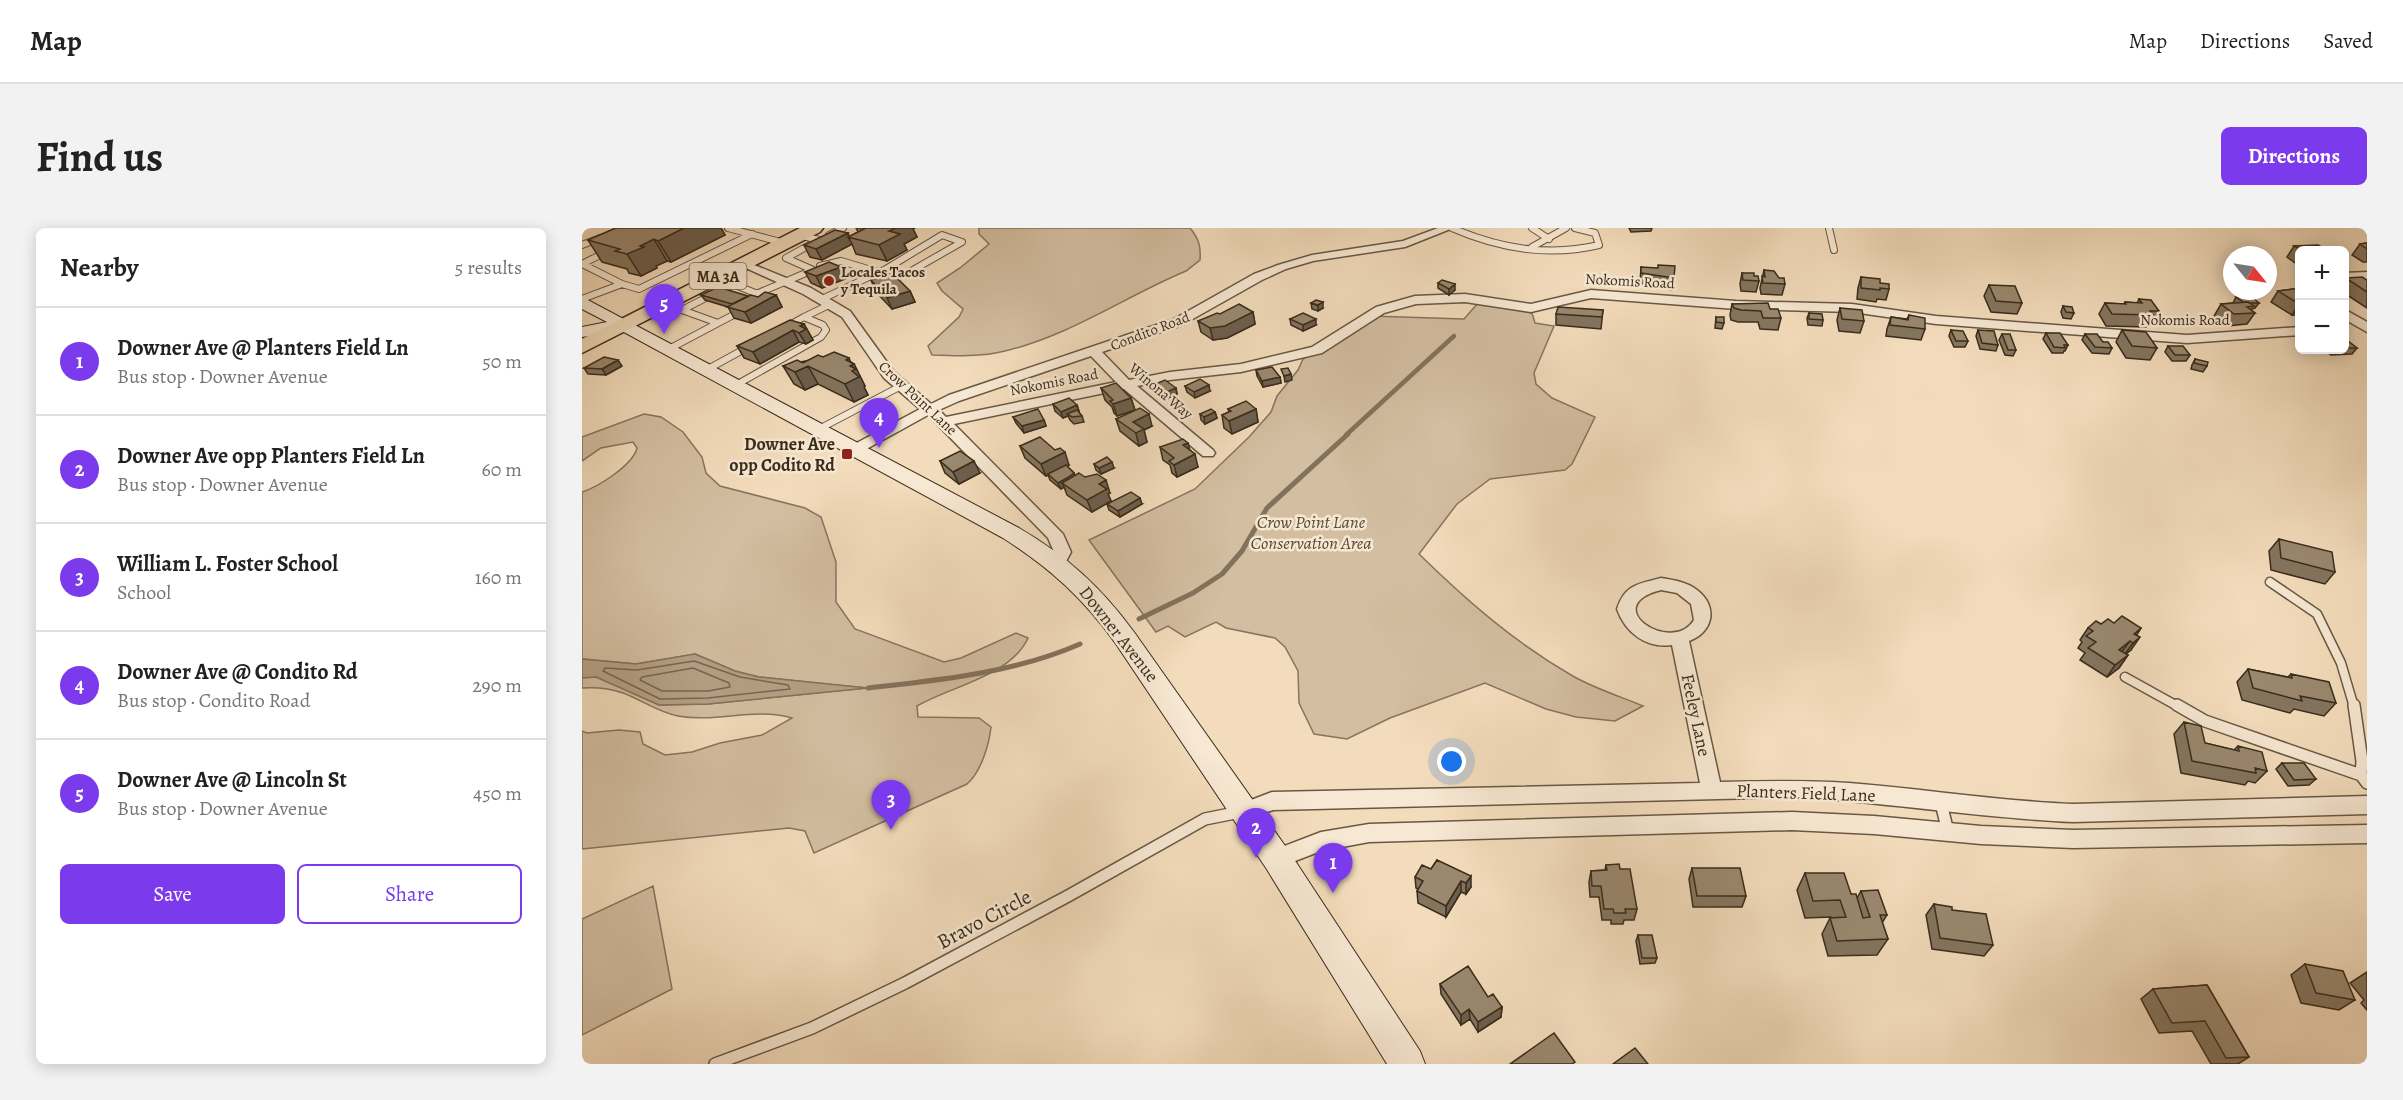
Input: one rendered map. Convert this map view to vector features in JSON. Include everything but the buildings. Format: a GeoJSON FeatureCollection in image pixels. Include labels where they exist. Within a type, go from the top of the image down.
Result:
{"type":"FeatureCollection","features":[{"type":"Feature","properties":{"kind":"main road","name":"MA 3A"},"geometry":{"type":"LineString","coordinates":[[582,347],[660,306],[726,280],[743,264],[807,234]]}},
{"type":"Feature","properties":{"kind":"street","name":"Condito Road"},"geometry":{"type":"LineString","coordinates":[[856,449],[928,409],[978,389],[1095,352],[1178,322],[1258,277],[1282,267],[1312,258],[1405,244],[1450,228]]}},
{"type":"Feature","properties":{"kind":"street","name":"Crow Point Lane"},"geometry":{"type":"LineString","coordinates":[[743,264],[826,301],[850,318],[879,364],[901,386],[945,422],[1054,534],[1064,550],[1063,556],[1057,563]]}},
{"type":"Feature","properties":{"kind":"street"},"geometry":{"type":"LineString","coordinates":[[2349,277],[2367,276]]}},
{"type":"Feature","properties":{"kind":"street","name":"Nokomis Road"},"geometry":{"type":"LineString","coordinates":[[945,422],[963,416],[1126,384],[1170,376],[1241,368],[1304,355],[1324,346],[1380,310],[1415,300],[1442,298],[1481,299],[1531,308],[1548,306],[1575,296],[1591,294],[1747,306],[1852,308],[1936,320],[2187,339],[2295,331]]}},
{"type":"Feature","properties":{"kind":"street","name":"Downer Avenue"},"geometry":{"type":"LineString","coordinates":[[582,301],[1011,533],[1057,563],[1106,612],[1178,712],[1277,859],[1407,1064]]}},
{"type":"Feature","properties":{"kind":"street"},"geometry":{"type":"LineString","coordinates":[[2349,316],[2365,326]]}},
{"type":"Feature","properties":{"kind":"street"},"geometry":{"type":"LineString","coordinates":[[582,332],[623,325]]}},
{"type":"Feature","properties":{"kind":"street"},"geometry":{"type":"LineString","coordinates":[[582,340],[623,325]]}},
{"type":"Feature","properties":{"kind":"street"},"geometry":{"type":"LineString","coordinates":[[2349,326],[2365,326]]}},
{"type":"Feature","properties":{"kind":"street","name":"Winona Way"},"geometry":{"type":"LineString","coordinates":[[1095,352],[1126,384],[1208,453]]}},
{"type":"Feature","properties":{"kind":"street","name":"Feeley Lane"},"geometry":{"type":"LineString","coordinates":[[1680,639],[1712,791]]}},
{"type":"Feature","properties":{"kind":"street","name":"Planters Field Lane"},"geometry":{"type":"LineString","coordinates":[[1245,811],[1272,801],[1799,789],[2073,813],[2367,805]]}},
{"type":"Feature","properties":{"kind":"street","name":"Planters Field Lane"},"geometry":{"type":"LineString","coordinates":[[1277,859],[1323,840],[1369,833],[1754,821],[1831,822],[2073,839],[2367,834]]}},
{"type":"Feature","properties":{"kind":"lane"},"geometry":{"type":"LineString","coordinates":[[728,228],[752,234],[807,234],[843,228]]}},
{"type":"Feature","properties":{"kind":"lane"},"geometry":{"type":"LineString","coordinates":[[1450,228],[1482,241],[1560,251],[1578,250],[1599,244],[1595,234],[1575,228]]}},
{"type":"Feature","properties":{"kind":"lane"},"geometry":{"type":"LineString","coordinates":[[1532,228],[1549,239]]}},
{"type":"Feature","properties":{"kind":"lane"},"geometry":{"type":"LineString","coordinates":[[1532,247],[1566,228]]}},
{"type":"Feature","properties":{"kind":"lane"},"geometry":{"type":"LineString","coordinates":[[1829,228],[1834,250]]}},
{"type":"Feature","properties":{"kind":"lane"},"geometry":{"type":"LineString","coordinates":[[582,264],[622,284],[639,289],[752,234]]}},
{"type":"Feature","properties":{"kind":"lane"},"geometry":{"type":"LineString","coordinates":[[807,234],[786,258],[813,270]]}},
{"type":"Feature","properties":{"kind":"lane"},"geometry":{"type":"LineString","coordinates":[[775,333],[942,235],[962,242],[906,274],[886,269]]}},
{"type":"Feature","properties":{"kind":"lane"},"geometry":{"type":"LineString","coordinates":[[582,245],[605,236]]}},
{"type":"Feature","properties":{"kind":"lane"},"geometry":{"type":"LineString","coordinates":[[582,264],[619,245]]}},
{"type":"Feature","properties":{"kind":"lane"},"geometry":{"type":"LineString","coordinates":[[756,294],[784,281],[841,261],[878,272]]}},
{"type":"Feature","properties":{"kind":"lane"},"geometry":{"type":"LineString","coordinates":[[682,310],[726,280],[765,298],[756,303]]}},
{"type":"Feature","properties":{"kind":"lane"},"geometry":{"type":"LineString","coordinates":[[582,301],[622,284]]}},
{"type":"Feature","properties":{"kind":"lane"},"geometry":{"type":"LineString","coordinates":[[660,306],[682,310],[718,323]]}},
{"type":"Feature","properties":{"kind":"lane"},"geometry":{"type":"LineString","coordinates":[[669,349],[747,308]]}},
{"type":"Feature","properties":{"kind":"lane"},"geometry":{"type":"LineString","coordinates":[[736,385],[821,337],[826,330],[823,325],[804,317]]}},
{"type":"Feature","properties":{"kind":"lane"},"geometry":{"type":"LineString","coordinates":[[708,369],[756,343]]}},
{"type":"Feature","properties":{"kind":"lane"},"geometry":{"type":"LineString","coordinates":[[819,429],[901,386]]}},
{"type":"Feature","properties":{"kind":"lane"},"geometry":{"type":"LineString","coordinates":[[2126,677],[2205,721],[2364,779],[2353,699],[2341,663],[2317,614],[2270,582]]}},
{"type":"Feature","properties":{"kind":"lane"},"geometry":{"type":"LineString","coordinates":[[1941,803],[1948,832]]}},
{"type":"Feature","properties":{"kind":"lane","name":"Bravo Circle"},"geometry":{"type":"LineString","coordinates":[[715,1064],[737,1060],[812,1028],[905,982],[1068,896],[1205,819],[1245,811]]}},
{"type":"Feature","properties":{"kind":"green space"},"geometry":{"type":"Polygon","coordinates":[[[979,228],[1190,228],[1199,243],[1200,260],[1186,271],[1052,336],[1005,351],[987,354],[932,355],[928,346],[959,317],[963,309],[942,291],[937,283],[960,268],[989,244],[979,234],[979,228]]]}},
{"type":"Feature","properties":{"kind":"green space","name":"Crow Point Lane Conservation Area"},"geometry":{"type":"Polygon","coordinates":[[[1478,303],[1532,313],[1535,323],[1554,326],[1534,373],[1536,384],[1552,398],[1595,417],[1572,464],[1565,470],[1490,479],[1457,504],[1419,554],[1473,604],[1530,649],[1579,680],[1643,706],[1615,721],[1576,717],[1546,709],[1485,683],[1390,718],[1347,739],[1314,734],[1299,703],[1298,671],[1285,647],[1275,638],[1226,628],[1216,622],[1185,637],[1168,626],[1156,632],[1089,540],[1195,489],[1249,437],[1271,412],[1277,396],[1298,370],[1303,359],[1370,316],[1464,319],[1478,303]]]}},
{"type":"Feature","properties":{"kind":"green space"},"geometry":{"type":"Polygon","coordinates":[[[644,414],[661,417],[683,432],[702,457],[706,473],[720,486],[805,508],[821,517],[836,562],[836,602],[855,629],[944,662],[961,658],[1016,633],[1028,638],[1020,651],[994,671],[917,706],[918,717],[979,718],[991,727],[984,758],[967,784],[814,853],[805,831],[789,828],[582,849],[582,731],[587,733],[619,730],[640,732],[643,744],[665,755],[692,752],[720,743],[762,735],[792,718],[764,714],[707,718],[678,716],[663,712],[618,691],[582,688],[582,678],[596,676],[659,705],[708,704],[865,688],[759,677],[735,671],[695,654],[636,664],[582,659],[582,492],[622,468],[637,448],[633,442],[601,448],[582,461],[582,437],[644,414]]]}},
{"type":"Feature","properties":{"kind":"green space"},"geometry":{"type":"Polygon","coordinates":[[[653,886],[672,989],[582,1035],[582,919],[653,886]]]}},
{"type":"Feature","properties":{"kind":"water"},"geometry":{"type":"Polygon","coordinates":[[[695,654],[735,671],[759,677],[868,688],[708,704],[659,705],[596,677],[582,678],[582,659],[636,664],[695,654]]]}},
{"type":"Feature","properties":{"kind":"waterway"},"geometry":{"type":"LineString","coordinates":[[1346,435],[1454,336]]}},
{"type":"Feature","properties":{"kind":"waterway"},"geometry":{"type":"LineString","coordinates":[[1139,619],[1193,593],[1222,574],[1242,551],[1267,508],[1348,434]]}},
{"type":"Feature","properties":{"kind":"waterway"},"geometry":{"type":"LineString","coordinates":[[868,688],[1003,669],[1080,644]]}},
{"type":"Feature","properties":{"kind":"place","name":"Locales Tacos y Tequila"},"geometry":{"type":"Point","coordinates":[829,281]}},
{"type":"Feature","properties":{"kind":"place","name":"Downer Ave @ Lincoln St"},"geometry":{"type":"Point","coordinates":[664,334]}},
{"type":"Feature","properties":{"kind":"place","name":"Downer Ave @ Condito Rd"},"geometry":{"type":"Point","coordinates":[879,448]}},
{"type":"Feature","properties":{"kind":"place","name":"Downer Ave opp Codito Rd"},"geometry":{"type":"Point","coordinates":[847,454]}},
{"type":"Feature","properties":{"kind":"place","name":"William L. Foster School"},"geometry":{"type":"Point","coordinates":[891,830]}},
{"type":"Feature","properties":{"kind":"place","name":"Downer Ave opp Planters Field Ln"},"geometry":{"type":"Point","coordinates":[1256,858]}},
{"type":"Feature","properties":{"kind":"place","name":"Downer Ave @ Planters Field Ln"},"geometry":{"type":"Point","coordinates":[1333,893]}}]}
